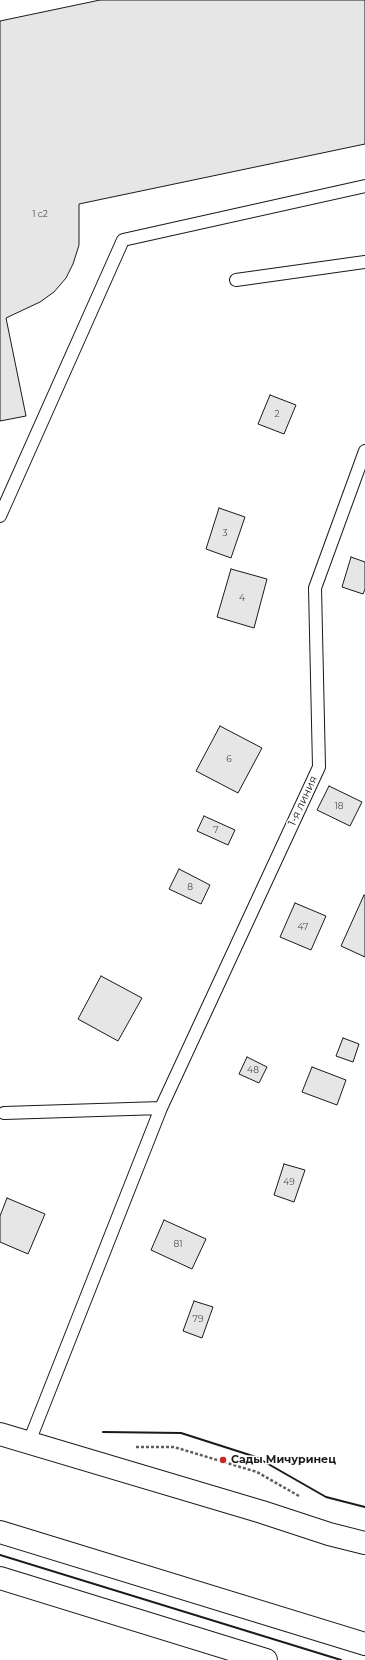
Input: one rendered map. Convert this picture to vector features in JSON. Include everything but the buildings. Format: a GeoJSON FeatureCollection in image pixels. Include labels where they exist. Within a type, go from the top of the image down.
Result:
{"type":"FeatureCollection","features":[{"type":"Feature","properties":{"kind":"main road"},"geometry":{"type":"LineString","coordinates":[[0,1434],[365,1544]]}},
{"type":"Feature","properties":{"kind":"main road"},"geometry":{"type":"LineString","coordinates":[[0,1532],[365,1644]]}},
{"type":"Feature","properties":{"kind":"main road"},"geometry":{"type":"LineString","coordinates":[[0,1578],[266,1660]]}},
{"type":"Feature","properties":{"kind":"lane"},"geometry":{"type":"LineString","coordinates":[[0,516],[123,240],[365,186]]}},
{"type":"Feature","properties":{"kind":"lane"},"geometry":{"type":"LineString","coordinates":[[236,280],[365,262]]}},
{"type":"Feature","properties":{"kind":"lane","name":"1-я линия"},"geometry":{"type":"LineString","coordinates":[[29,1442],[161,1108],[319,767],[316,588],[365,451]]}},
{"type":"Feature","properties":{"kind":"lane"},"geometry":{"type":"LineString","coordinates":[[4,1113],[161,1108]]}},
{"type":"Feature","properties":{"kind":"path"},"geometry":{"type":"LineString","coordinates":[[130,1447],[174,1447],[257,1472],[305,1500]]}},
{"type":"Feature","properties":{"kind":"wall"},"geometry":{"type":"LineString","coordinates":[[103,1432],[181,1433],[256,1457],[326,1497],[365,1507]]}},
{"type":"Feature","properties":{"kind":"wall"},"geometry":{"type":"LineString","coordinates":[[0,1555],[341,1660]]}},
{"type":"Feature","properties":{"kind":"place","name":"Сады Мичуринец"},"geometry":{"type":"Point","coordinates":[223,1460]}}]}
